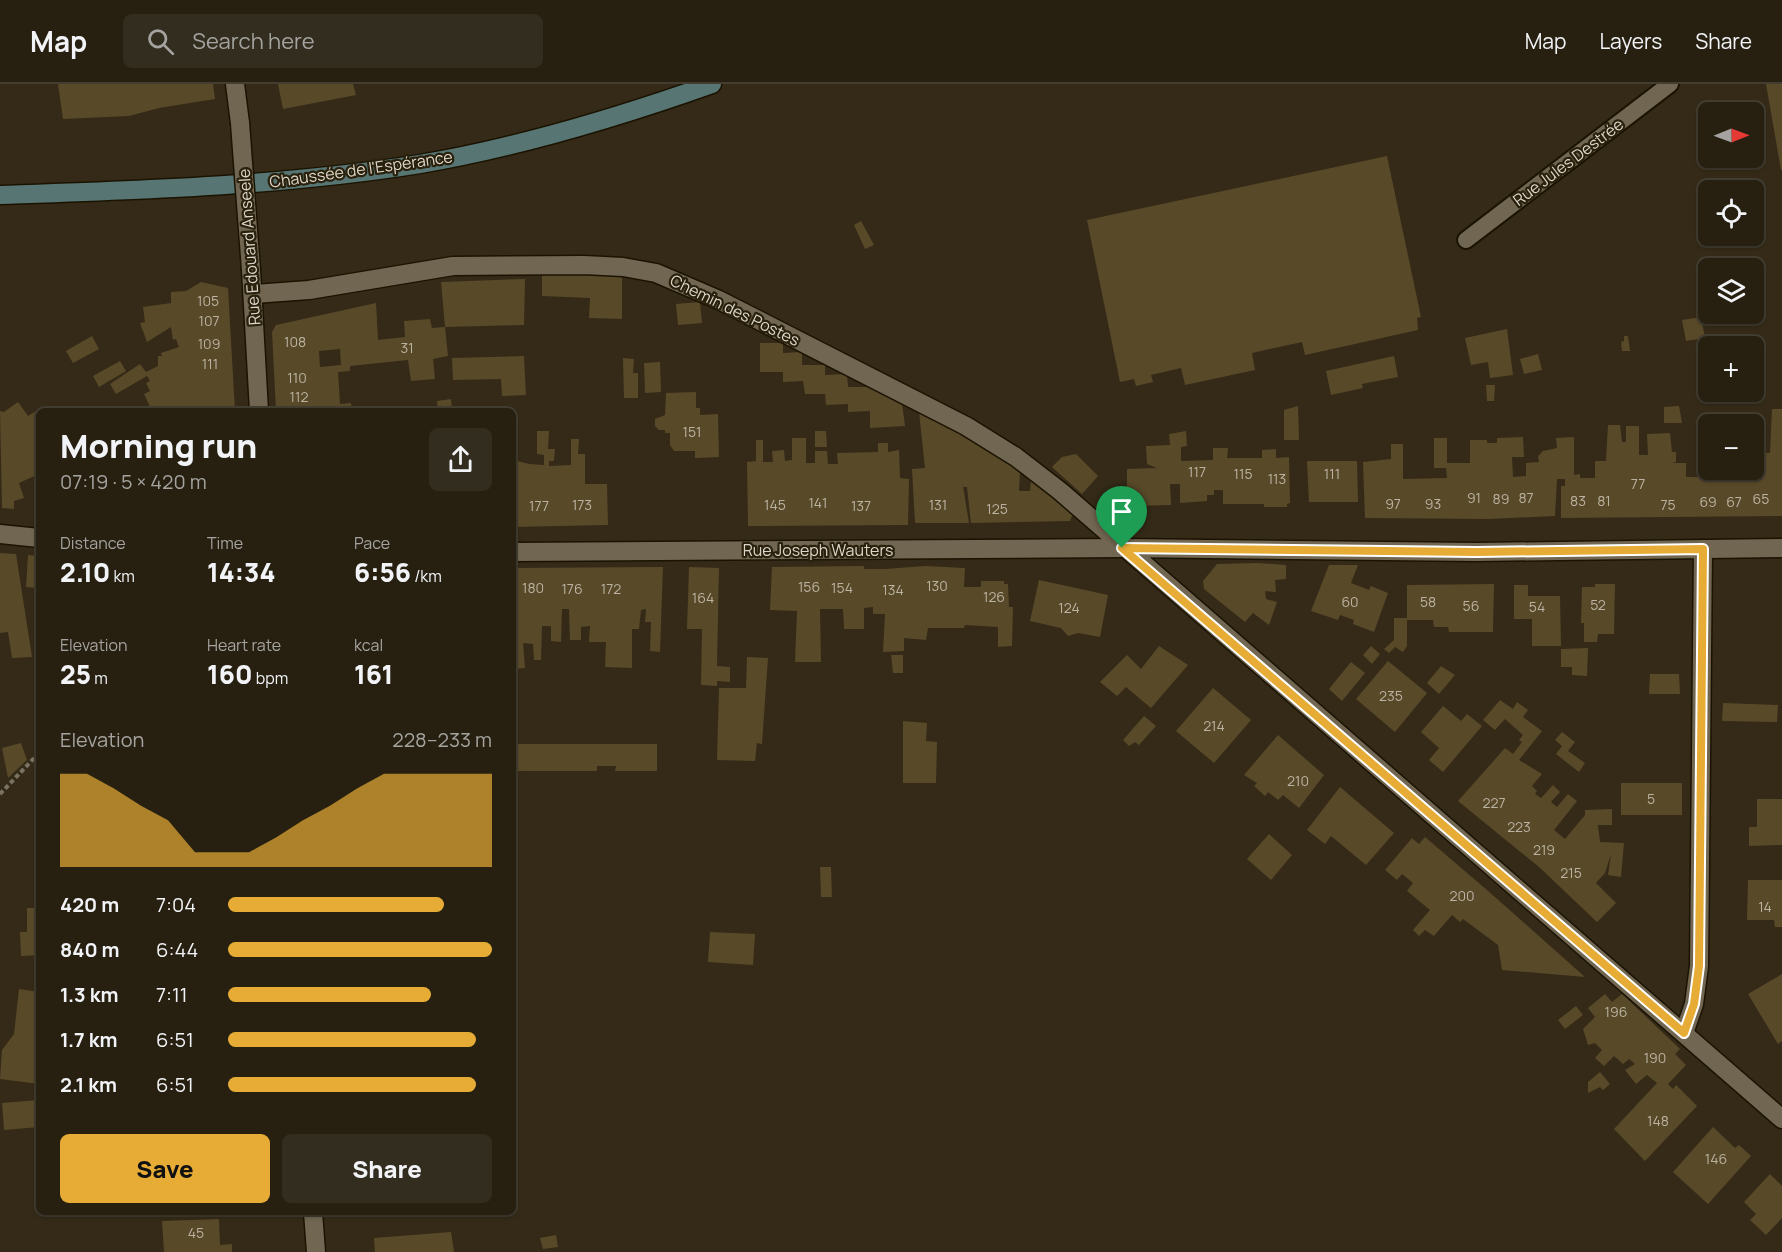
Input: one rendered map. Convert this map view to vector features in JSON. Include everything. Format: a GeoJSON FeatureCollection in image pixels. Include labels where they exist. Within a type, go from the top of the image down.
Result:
{"type":"FeatureCollection","features":[{"type":"Feature","properties":{"kind":"main road","name":"Chaussée de l'Espérance"},"geometry":{"type":"LineString","coordinates":[[0,195],[176,189],[292,181],[421,164],[523,143],[609,120],[712,84]]}},
{"type":"Feature","properties":{"kind":"street","name":"Rue Edouard Anseele"},"geometry":{"type":"LineString","coordinates":[[235,84],[253,294],[259,408]]}},
{"type":"Feature","properties":{"kind":"street","name":"Chemin des Postes"},"geometry":{"type":"LineString","coordinates":[[253,294],[309,290],[453,266],[584,265],[623,267],[656,273],[720,300],[966,426],[1016,457],[1051,484],[1782,1119]]}},
{"type":"Feature","properties":{"kind":"street"},"geometry":{"type":"LineString","coordinates":[[0,534],[36,538]]}},
{"type":"Feature","properties":{"kind":"street","name":"Rue Joseph Wauters"},"geometry":{"type":"LineString","coordinates":[[516,552],[1122,548],[1477,552],[1782,548]]}},
{"type":"Feature","properties":{"kind":"street"},"geometry":{"type":"LineString","coordinates":[[1684,1033],[1694,1004],[1699,966],[1703,549]]}},
{"type":"Feature","properties":{"kind":"street"},"geometry":{"type":"LineString","coordinates":[[313,1215],[316,1252]]}},
{"type":"Feature","properties":{"kind":"lane","name":"Rue Jules Destrée"},"geometry":{"type":"LineString","coordinates":[[1466,240],[1670,84]]}},
{"type":"Feature","properties":{"kind":"path"},"geometry":{"type":"LineString","coordinates":[[0,794],[36,756]]}},
{"type":"Feature","properties":{"kind":"building"},"geometry":{"type":"Polygon","coordinates":[[[58,84],[213,84],[215,99],[159,108],[129,116],[63,119],[58,84]]]}},
{"type":"Feature","properties":{"kind":"building"},"geometry":{"type":"Polygon","coordinates":[[[278,84],[353,84],[356,95],[283,109],[278,84]]]}},
{"type":"Feature","properties":{"kind":"building"},"geometry":{"type":"Polygon","coordinates":[[[1766,84],[1782,84],[1782,170],[1781,170],[1766,84]]]}},
{"type":"Feature","properties":{"kind":"building"},"geometry":{"type":"Polygon","coordinates":[[[1387,156],[1421,317],[1417,318],[1418,330],[1305,355],[1302,342],[1252,353],[1255,370],[1185,385],[1181,368],[1151,375],[1153,382],[1136,386],[1134,379],[1120,382],[1087,220],[1387,156]]]}},
{"type":"Feature","properties":{"kind":"building"},"geometry":{"type":"Polygon","coordinates":[[[861,221],[874,245],[865,249],[854,225],[861,221]]]}},
{"type":"Feature","properties":{"kind":"building"},"geometry":{"type":"Polygon","coordinates":[[[542,274],[622,276],[622,319],[589,318],[590,298],[542,296],[542,274]]]}},
{"type":"Feature","properties":{"kind":"building"},"geometry":{"type":"Polygon","coordinates":[[[525,279],[524,325],[445,327],[441,282],[525,279]]]}},
{"type":"Feature","properties":{"kind":"building"},"geometry":{"type":"Polygon","coordinates":[[[201,282],[228,288],[235,408],[151,408],[144,394],[150,391],[146,383],[150,381],[147,376],[116,394],[110,384],[140,364],[146,372],[158,366],[158,356],[162,356],[161,353],[179,347],[176,339],[173,340],[171,327],[147,342],[140,323],[145,322],[143,307],[171,303],[171,292],[186,291],[201,282]]]}},
{"type":"Feature","properties":{"kind":"building"},"geometry":{"type":"Polygon","coordinates":[[[700,302],[702,323],[678,325],[676,304],[700,302]]]}},
{"type":"Feature","properties":{"kind":"building"},"geometry":{"type":"Polygon","coordinates":[[[376,303],[378,340],[405,337],[404,321],[430,319],[432,328],[445,327],[448,356],[433,359],[435,379],[411,381],[408,360],[350,366],[350,371],[338,372],[340,404],[351,403],[352,408],[276,408],[272,332],[276,325],[376,303]],[[340,349],[319,351],[320,367],[341,365],[340,349]]]}},
{"type":"Feature","properties":{"kind":"building"},"geometry":{"type":"Polygon","coordinates":[[[1698,317],[1698,324],[1702,324],[1705,336],[1686,341],[1682,320],[1698,317]]]}},
{"type":"Feature","properties":{"kind":"building"},"geometry":{"type":"Polygon","coordinates":[[[1507,329],[1513,375],[1490,378],[1488,362],[1471,365],[1465,338],[1507,329]]]}},
{"type":"Feature","properties":{"kind":"building"},"geometry":{"type":"Polygon","coordinates":[[[92,336],[99,349],[73,363],[66,351],[92,336]]]}},
{"type":"Feature","properties":{"kind":"building"},"geometry":{"type":"Polygon","coordinates":[[[1624,336],[1628,336],[1630,351],[1622,351],[1621,342],[1624,341],[1624,336]]]}},
{"type":"Feature","properties":{"kind":"building"},"geometry":{"type":"Polygon","coordinates":[[[760,343],[783,343],[783,353],[802,352],[802,365],[825,365],[825,375],[847,374],[848,387],[870,387],[902,403],[905,426],[870,428],[870,411],[848,412],[848,404],[826,405],[825,394],[805,394],[803,381],[783,382],[783,372],[760,372],[760,343]]]}},
{"type":"Feature","properties":{"kind":"building"},"geometry":{"type":"Polygon","coordinates":[[[1538,354],[1542,370],[1524,374],[1520,359],[1538,354]]]}},
{"type":"Feature","properties":{"kind":"building"},"geometry":{"type":"Polygon","coordinates":[[[524,356],[526,395],[502,396],[501,379],[453,380],[452,358],[524,356]]]}},
{"type":"Feature","properties":{"kind":"building"},"geometry":{"type":"Polygon","coordinates":[[[1394,356],[1398,377],[1362,384],[1363,388],[1331,395],[1326,371],[1394,356]]]}},
{"type":"Feature","properties":{"kind":"building"},"geometry":{"type":"Polygon","coordinates":[[[623,358],[634,359],[633,373],[638,373],[638,398],[624,398],[623,358]]]}},
{"type":"Feature","properties":{"kind":"building"},"geometry":{"type":"Polygon","coordinates":[[[120,361],[126,371],[99,387],[93,376],[120,361]]]}},
{"type":"Feature","properties":{"kind":"building"},"geometry":{"type":"Polygon","coordinates":[[[660,362],[661,392],[645,393],[644,363],[660,362]]]}},
{"type":"Feature","properties":{"kind":"building"},"geometry":{"type":"Polygon","coordinates":[[[1486,385],[1495,385],[1494,401],[1487,401],[1486,385]]]}},
{"type":"Feature","properties":{"kind":"building"},"geometry":{"type":"Polygon","coordinates":[[[696,392],[696,408],[700,408],[700,415],[718,414],[719,457],[695,458],[695,451],[674,451],[670,445],[670,433],[665,433],[665,430],[659,430],[655,426],[655,419],[665,415],[666,393],[696,392]]]}},
{"type":"Feature","properties":{"kind":"building"},"geometry":{"type":"Polygon","coordinates":[[[451,399],[452,408],[438,408],[437,401],[451,399]]]}},
{"type":"Feature","properties":{"kind":"building"},"geometry":{"type":"Polygon","coordinates":[[[18,402],[28,416],[36,411],[36,475],[19,483],[24,498],[14,501],[14,509],[2,508],[0,411],[4,412],[18,402]]]}},
{"type":"Feature","properties":{"kind":"building"},"geometry":{"type":"Polygon","coordinates":[[[1298,406],[1299,440],[1284,440],[1284,410],[1298,406]]]}},
{"type":"Feature","properties":{"kind":"building"},"geometry":{"type":"Polygon","coordinates":[[[1679,406],[1682,423],[1664,423],[1664,407],[1679,406]]]}},
{"type":"Feature","properties":{"kind":"building"},"geometry":{"type":"Polygon","coordinates":[[[1772,409],[1782,409],[1782,516],[1561,518],[1561,486],[1565,486],[1565,479],[1557,479],[1555,516],[1489,519],[1365,518],[1363,462],[1391,459],[1391,444],[1403,444],[1403,479],[1447,478],[1446,468],[1434,468],[1434,438],[1447,438],[1447,463],[1470,463],[1470,440],[1487,440],[1487,443],[1497,443],[1497,438],[1523,437],[1524,457],[1512,457],[1513,477],[1526,476],[1526,463],[1539,462],[1538,456],[1543,451],[1557,448],[1556,438],[1574,437],[1574,475],[1580,474],[1580,478],[1595,478],[1595,461],[1606,461],[1608,425],[1620,425],[1622,442],[1626,442],[1626,426],[1639,426],[1639,455],[1648,455],[1647,434],[1670,433],[1672,452],[1676,452],[1676,462],[1672,463],[1686,463],[1686,477],[1698,477],[1698,480],[1764,480],[1766,453],[1770,453],[1772,409]]]}},
{"type":"Feature","properties":{"kind":"building"},"geometry":{"type":"Polygon","coordinates":[[[919,412],[996,453],[1020,471],[1019,491],[1030,491],[1031,480],[1073,513],[1070,521],[971,523],[967,487],[963,487],[969,523],[915,523],[912,469],[925,468],[919,412]]]}},
{"type":"Feature","properties":{"kind":"building"},"geometry":{"type":"Polygon","coordinates":[[[537,431],[549,431],[548,449],[555,449],[554,461],[549,461],[549,466],[571,465],[571,439],[579,439],[578,454],[585,454],[585,484],[607,484],[608,525],[516,527],[516,461],[544,465],[544,455],[537,454],[537,431]]]}},
{"type":"Feature","properties":{"kind":"building"},"geometry":{"type":"Polygon","coordinates":[[[815,431],[826,431],[827,447],[815,447],[815,431]]]}},
{"type":"Feature","properties":{"kind":"building"},"geometry":{"type":"Polygon","coordinates":[[[1186,431],[1187,446],[1181,447],[1181,461],[1213,460],[1213,448],[1228,448],[1227,458],[1262,458],[1262,450],[1276,449],[1276,458],[1289,457],[1290,503],[1287,507],[1264,507],[1264,504],[1223,504],[1223,490],[1214,490],[1214,495],[1207,495],[1207,501],[1180,503],[1180,484],[1170,484],[1171,505],[1132,506],[1133,489],[1127,490],[1127,469],[1157,468],[1147,464],[1146,446],[1170,445],[1169,434],[1186,431]]]}},
{"type":"Feature","properties":{"kind":"building"},"geometry":{"type":"Polygon","coordinates":[[[792,438],[806,438],[806,463],[815,463],[815,451],[827,451],[828,464],[838,464],[837,453],[878,452],[878,443],[888,443],[888,452],[899,450],[900,478],[909,479],[908,525],[748,526],[747,462],[756,461],[756,440],[763,440],[763,462],[773,462],[772,451],[784,450],[785,461],[792,460],[792,438]]]}},
{"type":"Feature","properties":{"kind":"building"},"geometry":{"type":"Polygon","coordinates":[[[1076,454],[1098,476],[1082,494],[1052,467],[1062,457],[1076,454]]]}},
{"type":"Feature","properties":{"kind":"building"},"geometry":{"type":"Polygon","coordinates":[[[1307,461],[1357,461],[1358,502],[1309,502],[1307,461]]]}},
{"type":"Feature","properties":{"kind":"building"},"geometry":{"type":"Polygon","coordinates":[[[0,553],[16,554],[32,657],[12,658],[8,632],[0,633],[0,553]]]}},
{"type":"Feature","properties":{"kind":"building"},"geometry":{"type":"Polygon","coordinates":[[[28,555],[36,556],[36,588],[26,587],[28,555]]]}},
{"type":"Feature","properties":{"kind":"building"},"geometry":{"type":"Polygon","coordinates":[[[1217,564],[1286,565],[1286,579],[1275,580],[1276,592],[1265,591],[1266,599],[1277,602],[1269,625],[1253,613],[1245,622],[1204,589],[1203,581],[1217,564]]]}},
{"type":"Feature","properties":{"kind":"building"},"geometry":{"type":"Polygon","coordinates":[[[1329,565],[1358,565],[1351,583],[1369,590],[1371,586],[1388,593],[1374,632],[1353,624],[1354,620],[1340,615],[1338,620],[1311,611],[1329,565]]]}},
{"type":"Feature","properties":{"kind":"building"},"geometry":{"type":"Polygon","coordinates":[[[864,566],[864,569],[925,566],[965,568],[964,587],[981,587],[981,581],[1004,581],[1004,584],[1008,584],[1009,607],[1013,607],[1012,646],[998,647],[998,627],[965,625],[964,628],[928,628],[926,640],[904,638],[904,651],[883,652],[885,614],[873,614],[873,607],[864,608],[864,629],[844,629],[843,609],[820,609],[821,662],[795,662],[797,611],[770,610],[772,567],[864,566]]]}},
{"type":"Feature","properties":{"kind":"building"},"geometry":{"type":"Polygon","coordinates":[[[663,567],[660,652],[650,651],[651,622],[645,622],[646,609],[641,610],[639,629],[632,629],[632,668],[605,667],[606,642],[589,642],[590,626],[581,627],[581,640],[570,640],[569,609],[562,609],[561,642],[551,641],[551,626],[542,626],[541,660],[534,660],[533,644],[523,643],[525,668],[516,669],[516,568],[663,567]]]}},
{"type":"Feature","properties":{"kind":"building"},"geometry":{"type":"Polygon","coordinates":[[[689,567],[719,568],[717,666],[730,667],[730,682],[717,681],[717,686],[701,685],[702,629],[687,629],[689,567]]]}},
{"type":"Feature","properties":{"kind":"building"},"geometry":{"type":"Polygon","coordinates":[[[1039,580],[1108,595],[1100,637],[1078,633],[1068,636],[1061,628],[1030,621],[1039,580]]]}},
{"type":"Feature","properties":{"kind":"building"},"geometry":{"type":"Polygon","coordinates":[[[1494,584],[1493,632],[1449,632],[1448,627],[1434,627],[1433,620],[1407,620],[1407,646],[1403,652],[1395,647],[1389,653],[1384,649],[1394,640],[1394,618],[1407,618],[1407,585],[1494,584]]]}},
{"type":"Feature","properties":{"kind":"building"},"geometry":{"type":"Polygon","coordinates":[[[1595,584],[1615,584],[1614,634],[1598,634],[1597,642],[1584,642],[1584,623],[1581,623],[1582,587],[1595,587],[1595,584]]]}},
{"type":"Feature","properties":{"kind":"building"},"geometry":{"type":"Polygon","coordinates":[[[1514,585],[1528,585],[1528,596],[1560,596],[1561,646],[1532,646],[1532,619],[1514,619],[1514,585]]]}},
{"type":"Feature","properties":{"kind":"building"},"geometry":{"type":"Polygon","coordinates":[[[1159,646],[1188,665],[1151,708],[1126,687],[1117,696],[1100,682],[1127,655],[1141,669],[1159,646]]]}},
{"type":"Feature","properties":{"kind":"building"},"geometry":{"type":"Polygon","coordinates":[[[1371,646],[1380,654],[1372,664],[1363,655],[1371,646]]]}},
{"type":"Feature","properties":{"kind":"building"},"geometry":{"type":"Polygon","coordinates":[[[1588,648],[1587,676],[1572,675],[1572,667],[1561,667],[1561,649],[1588,648]]]}},
{"type":"Feature","properties":{"kind":"building"},"geometry":{"type":"Polygon","coordinates":[[[891,655],[903,655],[903,673],[893,673],[891,655]]]}},
{"type":"Feature","properties":{"kind":"building"},"geometry":{"type":"Polygon","coordinates":[[[747,657],[768,658],[762,744],[757,743],[755,761],[717,760],[719,688],[746,688],[747,657]]]}},
{"type":"Feature","properties":{"kind":"building"},"geometry":{"type":"Polygon","coordinates":[[[1388,661],[1427,693],[1395,732],[1356,699],[1388,661]]]}},
{"type":"Feature","properties":{"kind":"building"},"geometry":{"type":"Polygon","coordinates":[[[1351,662],[1365,673],[1342,701],[1329,689],[1351,662]]]}},
{"type":"Feature","properties":{"kind":"building"},"geometry":{"type":"Polygon","coordinates":[[[1441,666],[1455,675],[1439,694],[1427,683],[1441,666]]]}},
{"type":"Feature","properties":{"kind":"building"},"geometry":{"type":"Polygon","coordinates":[[[1650,674],[1679,674],[1680,694],[1649,694],[1650,674]]]}},
{"type":"Feature","properties":{"kind":"building"},"geometry":{"type":"Polygon","coordinates":[[[1213,688],[1251,720],[1214,763],[1176,731],[1213,688]]]}},
{"type":"Feature","properties":{"kind":"building"},"geometry":{"type":"Polygon","coordinates":[[[1500,700],[1513,709],[1517,702],[1528,710],[1523,717],[1542,731],[1519,760],[1542,774],[1532,786],[1537,791],[1535,794],[1541,798],[1553,785],[1560,792],[1551,802],[1557,807],[1568,794],[1577,801],[1554,830],[1565,839],[1585,815],[1585,810],[1612,809],[1612,825],[1598,825],[1600,842],[1624,843],[1621,877],[1608,875],[1611,854],[1605,873],[1596,883],[1616,903],[1597,922],[1539,867],[1458,801],[1505,748],[1513,754],[1522,742],[1519,740],[1523,735],[1505,719],[1495,730],[1483,720],[1500,700]]]}},
{"type":"Feature","properties":{"kind":"building"},"geometry":{"type":"Polygon","coordinates":[[[1723,703],[1778,705],[1777,722],[1722,721],[1723,703]]]}},
{"type":"Feature","properties":{"kind":"building"},"geometry":{"type":"Polygon","coordinates":[[[1443,706],[1461,721],[1467,714],[1482,726],[1443,772],[1429,760],[1439,748],[1421,732],[1443,706]]]}},
{"type":"Feature","properties":{"kind":"building"},"geometry":{"type":"Polygon","coordinates":[[[1144,716],[1156,726],[1139,745],[1135,742],[1129,746],[1123,740],[1144,716]]]}},
{"type":"Feature","properties":{"kind":"building"},"geometry":{"type":"Polygon","coordinates":[[[903,721],[927,723],[926,741],[937,742],[936,783],[903,783],[903,721]]]}},
{"type":"Feature","properties":{"kind":"building"},"geometry":{"type":"Polygon","coordinates":[[[1562,732],[1575,742],[1568,751],[1585,763],[1579,772],[1556,754],[1562,746],[1555,740],[1562,732]]]}},
{"type":"Feature","properties":{"kind":"building"},"geometry":{"type":"Polygon","coordinates":[[[1278,735],[1324,775],[1299,808],[1283,795],[1278,800],[1268,792],[1265,796],[1254,786],[1257,783],[1244,775],[1278,735]]]}},
{"type":"Feature","properties":{"kind":"building"},"geometry":{"type":"Polygon","coordinates":[[[21,743],[27,760],[8,778],[2,748],[21,743]]]}},
{"type":"Feature","properties":{"kind":"building"},"geometry":{"type":"Polygon","coordinates":[[[516,744],[657,744],[657,771],[615,771],[616,766],[597,766],[597,771],[516,771],[516,744]]]}},
{"type":"Feature","properties":{"kind":"building"},"geometry":{"type":"Polygon","coordinates":[[[1621,783],[1682,783],[1682,815],[1621,815],[1621,783]]]}},
{"type":"Feature","properties":{"kind":"building"},"geometry":{"type":"Polygon","coordinates":[[[1340,787],[1394,833],[1366,865],[1331,836],[1325,844],[1307,830],[1340,787]]]}},
{"type":"Feature","properties":{"kind":"building"},"geometry":{"type":"Polygon","coordinates":[[[1757,799],[1782,799],[1782,845],[1749,846],[1749,827],[1757,827],[1757,799]]]}},
{"type":"Feature","properties":{"kind":"building"},"geometry":{"type":"Polygon","coordinates":[[[1269,834],[1292,855],[1271,880],[1247,859],[1269,834]]]}},
{"type":"Feature","properties":{"kind":"building"},"geometry":{"type":"Polygon","coordinates":[[[1425,837],[1585,977],[1502,970],[1498,945],[1463,919],[1460,922],[1452,915],[1434,936],[1425,930],[1419,936],[1413,930],[1430,910],[1407,891],[1413,883],[1402,874],[1397,880],[1385,870],[1412,838],[1419,844],[1425,837]]]}},
{"type":"Feature","properties":{"kind":"building"},"geometry":{"type":"Polygon","coordinates":[[[820,867],[831,867],[832,897],[821,897],[820,867]]]}},
{"type":"Feature","properties":{"kind":"building"},"geometry":{"type":"Polygon","coordinates":[[[1748,880],[1782,880],[1782,927],[1775,927],[1774,920],[1747,920],[1748,880]]]}},
{"type":"Feature","properties":{"kind":"building"},"geometry":{"type":"Polygon","coordinates":[[[27,908],[36,908],[36,955],[21,956],[20,932],[27,932],[27,908]]]}},
{"type":"Feature","properties":{"kind":"building"},"geometry":{"type":"Polygon","coordinates":[[[710,932],[755,934],[753,965],[708,962],[710,932]]]}},
{"type":"Feature","properties":{"kind":"building"},"geometry":{"type":"Polygon","coordinates":[[[1782,974],[1782,1041],[1778,1044],[1748,994],[1782,974]]]}},
{"type":"Feature","properties":{"kind":"building"},"geometry":{"type":"Polygon","coordinates":[[[19,989],[36,992],[36,1084],[0,1079],[2,1050],[14,1034],[19,989]]]}},
{"type":"Feature","properties":{"kind":"building"},"geometry":{"type":"Polygon","coordinates":[[[1605,994],[1612,1002],[1622,994],[1680,1049],[1675,1054],[1686,1065],[1668,1084],[1673,1089],[1676,1085],[1697,1106],[1645,1161],[1614,1129],[1657,1083],[1647,1075],[1636,1084],[1625,1070],[1635,1064],[1629,1059],[1623,1064],[1614,1056],[1604,1066],[1595,1058],[1602,1050],[1595,1043],[1588,1045],[1583,1029],[1595,1017],[1588,1008],[1605,994]]]}},
{"type":"Feature","properties":{"kind":"building"},"geometry":{"type":"Polygon","coordinates":[[[1576,1006],[1583,1015],[1565,1029],[1558,1020],[1576,1006]]]}},
{"type":"Feature","properties":{"kind":"building"},"geometry":{"type":"Polygon","coordinates":[[[1600,1072],[1610,1084],[1603,1090],[1600,1087],[1588,1093],[1588,1082],[1600,1072]]]}},
{"type":"Feature","properties":{"kind":"building"},"geometry":{"type":"Polygon","coordinates":[[[36,1100],[36,1127],[4,1130],[2,1103],[36,1100]]]}},
{"type":"Feature","properties":{"kind":"building"},"geometry":{"type":"Polygon","coordinates":[[[1713,1127],[1735,1148],[1739,1145],[1751,1156],[1708,1204],[1673,1172],[1713,1127]]]}},
{"type":"Feature","properties":{"kind":"building"},"geometry":{"type":"Polygon","coordinates":[[[1770,1174],[1782,1186],[1782,1218],[1766,1235],[1750,1220],[1756,1214],[1744,1202],[1770,1174]]]}},
{"type":"Feature","properties":{"kind":"building"},"geometry":{"type":"Polygon","coordinates":[[[360,1215],[389,1215],[360,1217],[360,1215]]]}},
{"type":"Feature","properties":{"kind":"building"},"geometry":{"type":"Polygon","coordinates":[[[219,1219],[220,1245],[232,1244],[232,1252],[164,1252],[162,1221],[219,1219]]]}},
{"type":"Feature","properties":{"kind":"building"},"geometry":{"type":"Polygon","coordinates":[[[451,1232],[454,1252],[375,1252],[374,1238],[451,1232]]]}},
{"type":"Feature","properties":{"kind":"building"},"geometry":{"type":"Polygon","coordinates":[[[556,1235],[558,1247],[543,1249],[540,1238],[556,1235]]]}},
{"type":"Feature","properties":{"kind":"route"},"geometry":{"type":"LineString","coordinates":[[1122,548],[1477,552],[1703,549],[1699,966],[1694,1004],[1684,1033],[1601,963],[1122,548]]}}]}
